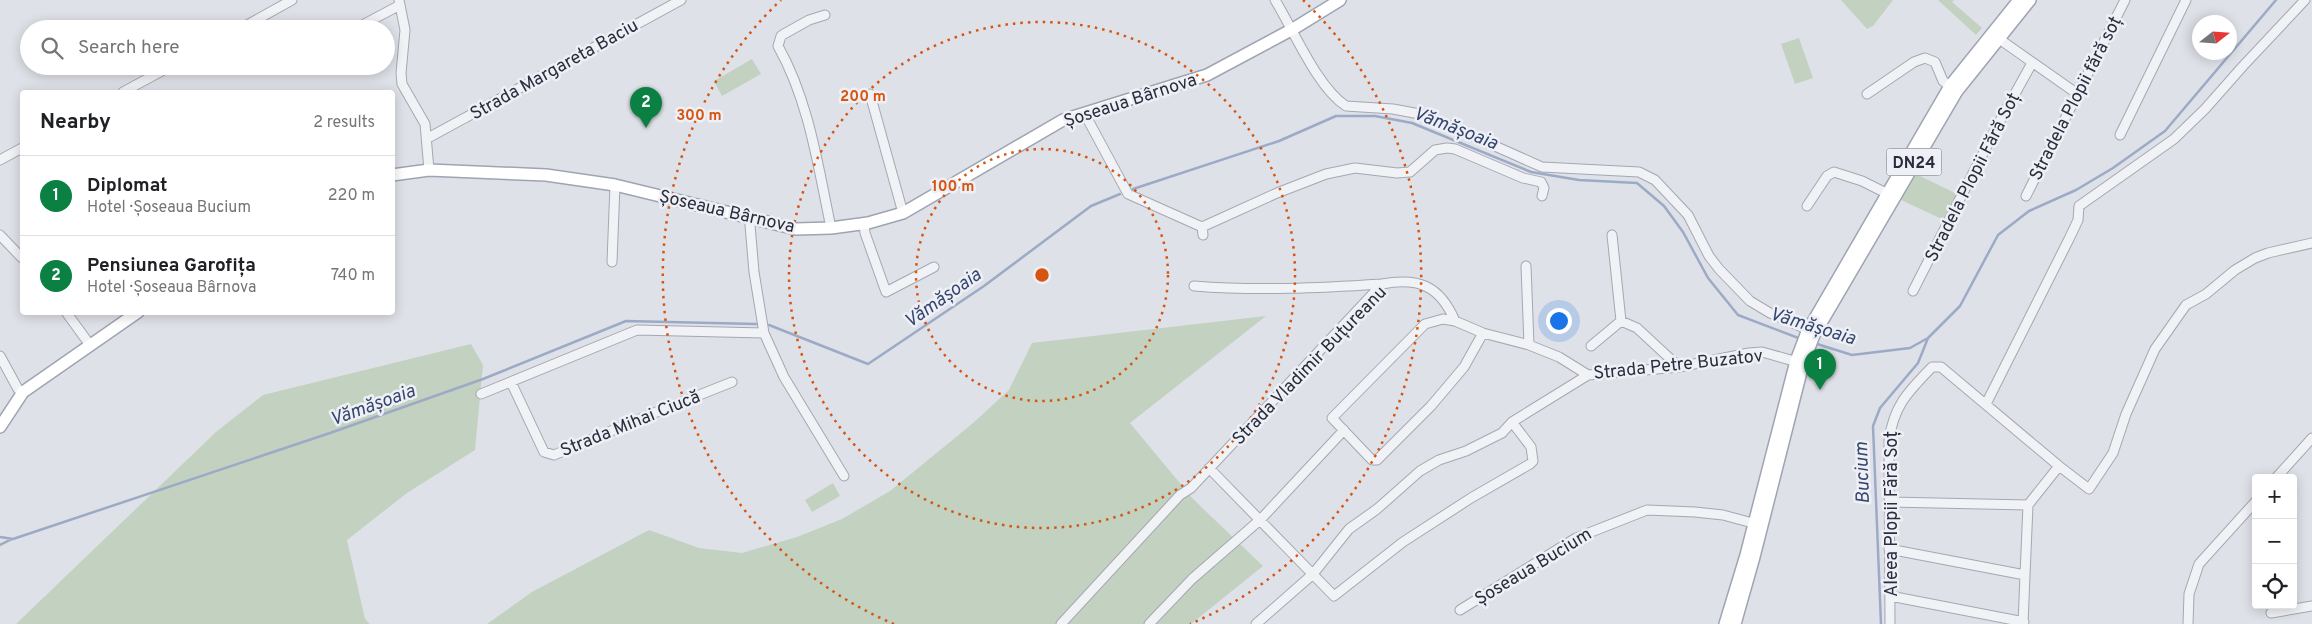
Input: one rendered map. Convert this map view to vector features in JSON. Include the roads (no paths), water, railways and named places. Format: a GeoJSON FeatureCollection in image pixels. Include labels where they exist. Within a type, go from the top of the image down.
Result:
{"type":"FeatureCollection","features":[{"type":"Feature","properties":{"kind":"main road","name":"Șoseaua Bârnova"},"geometry":{"type":"LineString","coordinates":[[395,175],[429,170],[546,175],[614,185],[751,220],[796,229],[831,228],[864,223],[903,213],[1063,120],[1194,80],[1293,29],[1340,0]]}},
{"type":"Feature","properties":{"kind":"main road","name":"DN24"},"geometry":{"type":"LineString","coordinates":[[1811,332],[1957,91],[1996,37],[2019,0]]}},
{"type":"Feature","properties":{"kind":"main road","name":"DN24"},"geometry":{"type":"LineString","coordinates":[[1735,624],[1758,524],[1801,359],[1811,332],[1886,193],[1950,86],[2030,0]]}},
{"type":"Feature","properties":{"kind":"main road"},"geometry":{"type":"LineString","coordinates":[[0,426],[23,392],[134,315]]}},
{"type":"Feature","properties":{"kind":"main road","name":"DN24"},"geometry":{"type":"LineString","coordinates":[[1725,624],[1758,524]]}},
{"type":"Feature","properties":{"kind":"street"},"geometry":{"type":"LineString","coordinates":[[256,20],[292,0]]}},
{"type":"Feature","properties":{"kind":"street","name":"Strada Margareta Baciu"},"geometry":{"type":"LineString","coordinates":[[428,138],[681,0]]}},
{"type":"Feature","properties":{"kind":"street"},"geometry":{"type":"LineString","coordinates":[[1275,0],[1328,88],[1346,106],[1393,109],[1425,115],[1542,167],[1639,172],[1655,180],[1688,215],[1709,256],[1718,269],[1750,301],[1811,332]]}},
{"type":"Feature","properties":{"kind":"street","name":"Stradela Plopii fără soț"},"geometry":{"type":"LineString","coordinates":[[2026,196],[2079,95],[2125,0]]}},
{"type":"Feature","properties":{"kind":"street"},"geometry":{"type":"LineString","coordinates":[[2120,135],[2186,0]]}},
{"type":"Feature","properties":{"kind":"street"},"geometry":{"type":"LineString","coordinates":[[2306,0],[2205,109],[2174,139],[2079,206],[2078,220],[1986,404],[2059,466],[2089,488],[2113,452],[2126,414],[2155,349],[2186,305],[2206,294],[2235,270],[2255,258],[2268,253],[2312,244]]}},
{"type":"Feature","properties":{"kind":"street"},"geometry":{"type":"LineString","coordinates":[[371,20],[400,3],[405,30],[400,73],[402,84],[422,117],[428,138],[429,170]]}},
{"type":"Feature","properties":{"kind":"street"},"geometry":{"type":"LineString","coordinates":[[825,14],[809,20],[781,36],[778,46],[792,72],[810,127],[831,228]]}},
{"type":"Feature","properties":{"kind":"street","name":"Stradela Plopii Fără Soț"},"geometry":{"type":"LineString","coordinates":[[1996,37],[2079,95]]}},
{"type":"Feature","properties":{"kind":"street"},"geometry":{"type":"LineString","coordinates":[[1867,94],[1914,62],[1925,58],[1932,58],[1943,81],[1950,86]]}},
{"type":"Feature","properties":{"kind":"street","name":"Stradela Plopii Fără Soț"},"geometry":{"type":"LineString","coordinates":[[1913,291],[1996,128],[2032,63]]}},
{"type":"Feature","properties":{"kind":"street"},"geometry":{"type":"LineString","coordinates":[[128,90],[155,75]]}},
{"type":"Feature","properties":{"kind":"street"},"geometry":{"type":"LineString","coordinates":[[870,94],[903,213]]}},
{"type":"Feature","properties":{"kind":"street"},"geometry":{"type":"LineString","coordinates":[[1086,112],[1088,120],[1128,194],[1203,231],[1277,193],[1326,174],[1355,168],[1397,173],[1410,172],[1417,168],[1435,150],[1447,148],[1455,149],[1523,178],[1541,182],[1544,188],[1542,196]]}},
{"type":"Feature","properties":{"kind":"street"},"geometry":{"type":"LineString","coordinates":[[0,160],[20,149]]}},
{"type":"Feature","properties":{"kind":"street"},"geometry":{"type":"LineString","coordinates":[[1807,206],[1827,176],[1834,172],[1862,181],[1886,193]]}},
{"type":"Feature","properties":{"kind":"street"},"geometry":{"type":"LineString","coordinates":[[612,262],[614,185]]}},
{"type":"Feature","properties":{"kind":"street"},"geometry":{"type":"LineString","coordinates":[[751,220],[754,272],[764,333],[784,377],[844,476]]}},
{"type":"Feature","properties":{"kind":"street"},"geometry":{"type":"LineString","coordinates":[[864,223],[865,233],[886,292],[934,267]]}},
{"type":"Feature","properties":{"kind":"street"},"geometry":{"type":"LineString","coordinates":[[0,235],[20,256]]}},
{"type":"Feature","properties":{"kind":"street"},"geometry":{"type":"LineString","coordinates":[[1612,235],[1621,321]]}},
{"type":"Feature","properties":{"kind":"street"},"geometry":{"type":"LineString","coordinates":[[1526,266],[1529,345]]}},
{"type":"Feature","properties":{"kind":"street","name":"Strada Vladimir Buțureanu"},"geometry":{"type":"LineString","coordinates":[[1061,624],[1180,494],[1191,488],[1382,284],[1397,281],[1422,284],[1442,297],[1450,308],[1455,321]]}},
{"type":"Feature","properties":{"kind":"street"},"geometry":{"type":"LineString","coordinates":[[1194,286],[1246,290],[1312,289],[1382,284]]}},
{"type":"Feature","properties":{"kind":"street"},"geometry":{"type":"LineString","coordinates":[[68,315],[90,345]]}},
{"type":"Feature","properties":{"kind":"street","name":"Strada Petre Buzatov"},"geometry":{"type":"LineString","coordinates":[[1344,430],[1332,418],[1425,324],[1443,319],[1455,321],[1483,333],[1529,345],[1559,357],[1588,375],[1679,367],[1762,352],[1801,359]]}},
{"type":"Feature","properties":{"kind":"street"},"geometry":{"type":"LineString","coordinates":[[1591,346],[1621,321]]}},
{"type":"Feature","properties":{"kind":"street"},"geometry":{"type":"LineString","coordinates":[[1621,321],[1637,328],[1679,367]]}},
{"type":"Feature","properties":{"kind":"street"},"geometry":{"type":"LineString","coordinates":[[481,394],[637,330],[764,333]]}},
{"type":"Feature","properties":{"kind":"street"},"geometry":{"type":"LineString","coordinates":[[1149,624],[1192,579],[1261,519],[1344,430],[1372,460],[1382,457],[1431,406],[1464,367],[1483,333]]}},
{"type":"Feature","properties":{"kind":"street"},"geometry":{"type":"LineString","coordinates":[[0,356],[18,389],[23,392]]}},
{"type":"Feature","properties":{"kind":"street","name":"Aleea Plopii Fără Soț"},"geometry":{"type":"LineString","coordinates":[[1890,624],[1889,440],[1892,420],[1899,406],[1919,380],[1932,367],[1941,367],[1986,404]]}},
{"type":"Feature","properties":{"kind":"street"},"geometry":{"type":"LineString","coordinates":[[1256,624],[1313,574],[1349,529],[1377,509],[1420,471],[1439,460],[1485,442],[1502,433],[1512,422],[1588,375]]}},
{"type":"Feature","properties":{"kind":"street","name":"Strada Mihai Ciucă"},"geometry":{"type":"LineString","coordinates":[[511,382],[544,452],[554,455],[732,382]]}},
{"type":"Feature","properties":{"kind":"street"},"geometry":{"type":"LineString","coordinates":[[1210,468],[1334,596],[1403,542],[1471,498],[1530,464],[1533,460],[1531,447],[1512,422]]}},
{"type":"Feature","properties":{"kind":"street"},"geometry":{"type":"LineString","coordinates":[[2280,474],[2312,438]]}},
{"type":"Feature","properties":{"kind":"street"},"geometry":{"type":"LineString","coordinates":[[1890,596],[2024,623],[2028,505],[2059,466]]}},
{"type":"Feature","properties":{"kind":"street"},"geometry":{"type":"LineString","coordinates":[[1890,502],[2028,505]]}},
{"type":"Feature","properties":{"kind":"street"},"geometry":{"type":"LineString","coordinates":[[2188,624],[2189,594],[2199,564],[2252,505]]}},
{"type":"Feature","properties":{"kind":"street","name":"Șoseaua Bucium"},"geometry":{"type":"LineString","coordinates":[[1460,610],[1576,538],[1647,510],[1723,515],[1758,524]]}},
{"type":"Feature","properties":{"kind":"street"},"geometry":{"type":"LineString","coordinates":[[1889,549],[2025,575]]}},
{"type":"Feature","properties":{"kind":"street"},"geometry":{"type":"LineString","coordinates":[[2271,613],[2312,606]]}},
{"type":"Feature","properties":{"kind":"waterway","name":"Vămășoaia"},"geometry":{"type":"LineString","coordinates":[[1814,343],[1852,355],[1910,348],[1928,338],[1960,306],[1998,235],[2029,211],[2076,190],[2113,168],[2165,131],[2276,0]]}},
{"type":"Feature","properties":{"kind":"waterway","name":"Vămășoaia"},"geometry":{"type":"LineString","coordinates":[[1133,189],[1279,141],[1336,116],[1375,116],[1412,123],[1531,172],[1579,180],[1637,183],[1664,206],[1683,232],[1708,278],[1738,315],[1801,339]]}},
{"type":"Feature","properties":{"kind":"waterway","name":"Vămășoaia"},"geometry":{"type":"LineString","coordinates":[[769,325],[868,364],[984,286],[1091,206],[1120,194]]}},
{"type":"Feature","properties":{"kind":"waterway","name":"Vămășoaia"},"geometry":{"type":"LineString","coordinates":[[0,537],[13,539],[330,433],[483,379],[626,321],[756,324]]}},
{"type":"Feature","properties":{"kind":"waterway","name":"Bucium"},"geometry":{"type":"LineString","coordinates":[[1881,624],[1873,426],[1880,408],[1918,363],[1928,338]]}},
{"type":"Feature","properties":{"kind":"waterway"},"geometry":{"type":"LineString","coordinates":[[0,545],[12,539]]}},
{"type":"Feature","properties":{"kind":"place","name":"Pensiunea Garofița"},"geometry":{"type":"Point","coordinates":[646,128]}},
{"type":"Feature","properties":{"kind":"place","name":"Diplomat"},"geometry":{"type":"Point","coordinates":[1820,390]}}]}
